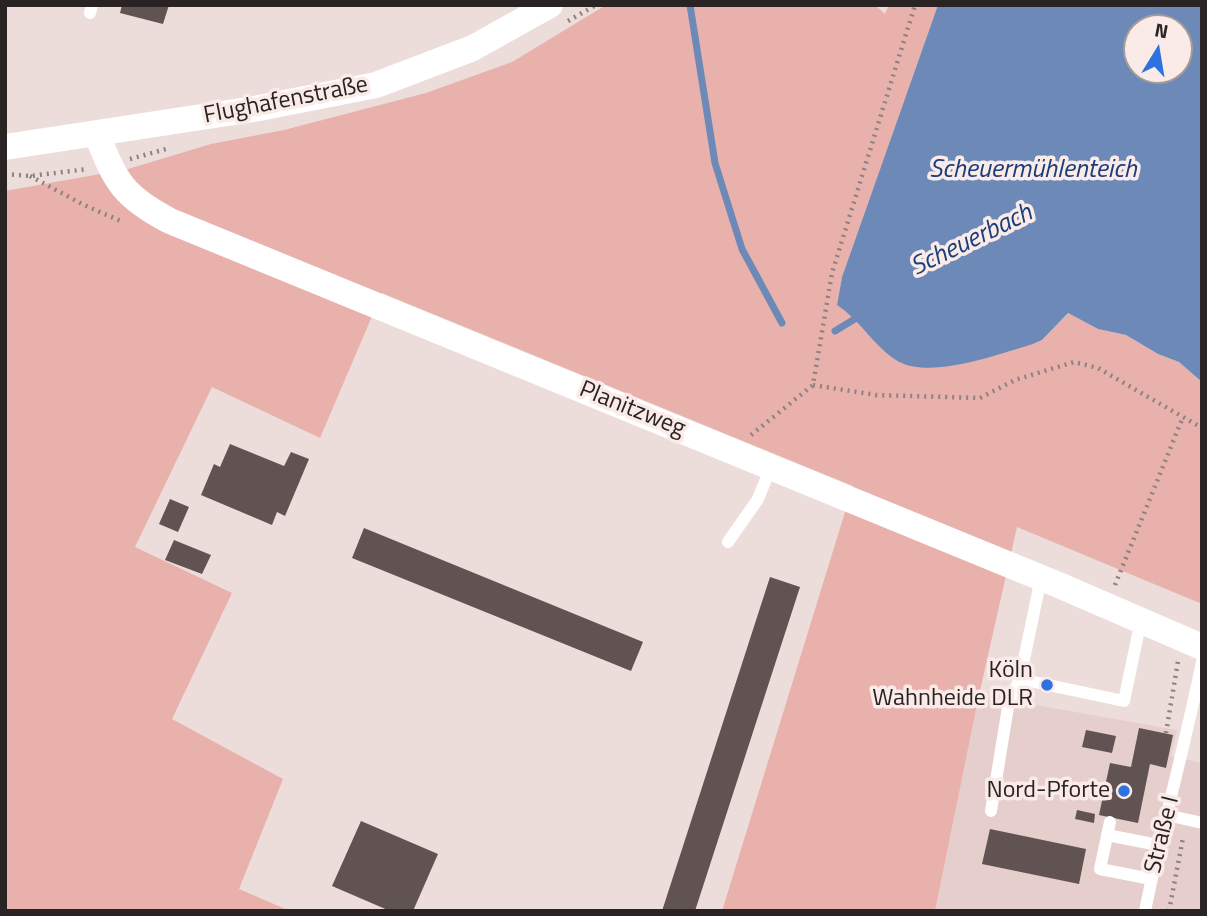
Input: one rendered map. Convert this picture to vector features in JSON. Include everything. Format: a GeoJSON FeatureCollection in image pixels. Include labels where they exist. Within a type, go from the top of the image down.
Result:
{"type":"FeatureCollection","features":[{"type":"Feature","properties":{"kind":"street","name":"Flughafenstraße"},"geometry":{"type":"LineString","coordinates":[[5,147],[254,109],[376,85],[473,48],[550,5]]}},
{"type":"Feature","properties":{"kind":"street","name":"Planitzweg"},"geometry":{"type":"LineString","coordinates":[[97,134],[108,165],[125,192],[170,221],[1041,578],[1140,620],[1196,653]]}},
{"type":"Feature","properties":{"kind":"lane"},"geometry":{"type":"LineString","coordinates":[[728,542],[758,499],[771,467]]}},
{"type":"Feature","properties":{"kind":"lane"},"geometry":{"type":"LineString","coordinates":[[990,811],[1009,701],[1020,679],[1041,578]]}},
{"type":"Feature","properties":{"kind":"lane"},"geometry":{"type":"LineString","coordinates":[[1020,679],[1124,701],[1140,620]]}},
{"type":"Feature","properties":{"kind":"lane","name":"Straße I"},"geometry":{"type":"LineString","coordinates":[[1145,911],[1158,845],[1197,710],[1196,653]]}},
{"type":"Feature","properties":{"kind":"lane"},"geometry":{"type":"LineString","coordinates":[[1167,815],[1202,823]]}},
{"type":"Feature","properties":{"kind":"lane"},"geometry":{"type":"LineString","coordinates":[[1151,879],[1100,869],[1109,828],[1158,845]]}},
{"type":"Feature","properties":{"kind":"path"},"geometry":{"type":"LineString","coordinates":[[732,451],[813,385],[832,274],[915,5]]}},
{"type":"Feature","properties":{"kind":"path"},"geometry":{"type":"LineString","coordinates":[[5,174],[30,176]]}},
{"type":"Feature","properties":{"kind":"path"},"geometry":{"type":"LineString","coordinates":[[813,385],[876,395],[980,398],[1015,380],[1074,362],[1098,368],[1202,428]]}},
{"type":"Feature","properties":{"kind":"path"},"geometry":{"type":"LineString","coordinates":[[1107,606],[1182,417]]}},
{"type":"Feature","properties":{"kind":"path"},"geometry":{"type":"LineString","coordinates":[[1166,733],[1179,666],[1196,653]]}},
{"type":"Feature","properties":{"kind":"shaded area"},"geometry":{"type":"Polygon","coordinates":[[[606,5],[875,5],[885,14],[889,5],[938,5],[842,277],[837,305],[856,317],[890,356],[964,362],[1042,340],[1068,313],[1098,329],[1126,335],[1158,354],[1179,362],[1202,382],[1202,604],[1017,527],[935,911],[722,911],[853,486],[382,293],[320,438],[212,387],[135,547],[232,593],[172,719],[283,779],[239,889],[290,911],[5,911],[5,191],[128,169],[211,144],[284,130],[426,93],[512,62],[606,5]]]}},
{"type":"Feature","properties":{"kind":"shaded area"},"geometry":{"type":"Polygon","coordinates":[[[979,695],[1177,730],[1171,756],[1202,763],[1202,911],[935,911],[979,695]]]}},
{"type":"Feature","properties":{"kind":"water","name":"Scheuermühlenteich"},"geometry":{"type":"Polygon","coordinates":[[[938,5],[1202,5],[1202,382],[1179,362],[1158,354],[1126,335],[1098,329],[1068,313],[1042,340],[1033,344],[963,364],[926,368],[910,366],[888,354],[837,305],[842,277],[938,5]]]}},
{"type":"Feature","properties":{"kind":"building"},"geometry":{"type":"Polygon","coordinates":[[[122,5],[169,5],[163,24],[120,13],[122,5]]]}},
{"type":"Feature","properties":{"kind":"building"},"geometry":{"type":"Polygon","coordinates":[[[230,444],[284,466],[291,452],[309,459],[285,516],[277,512],[272,525],[201,495],[214,464],[220,467],[230,444]]]}},
{"type":"Feature","properties":{"kind":"building"},"geometry":{"type":"Polygon","coordinates":[[[170,499],[189,507],[178,532],[159,524],[170,499]]]}},
{"type":"Feature","properties":{"kind":"building"},"geometry":{"type":"Polygon","coordinates":[[[364,528],[643,642],[631,671],[352,558],[364,528]]]}},
{"type":"Feature","properties":{"kind":"building"},"geometry":{"type":"Polygon","coordinates":[[[174,540],[211,555],[202,574],[165,560],[174,540]]]}},
{"type":"Feature","properties":{"kind":"building"},"geometry":{"type":"Polygon","coordinates":[[[770,577],[800,587],[695,911],[662,911],[770,577]]]}},
{"type":"Feature","properties":{"kind":"building","name":"Nord-Pforte"},"geometry":{"type":"Polygon","coordinates":[[[1139,728],[1173,735],[1166,768],[1150,764],[1138,823],[1099,815],[1110,763],[1131,767],[1139,728]]]}},
{"type":"Feature","properties":{"kind":"building"},"geometry":{"type":"Polygon","coordinates":[[[1086,730],[1116,736],[1112,753],[1082,747],[1086,730]]]}},
{"type":"Feature","properties":{"kind":"building"},"geometry":{"type":"Polygon","coordinates":[[[1077,810],[1095,814],[1094,823],[1075,819],[1077,810]]]}},
{"type":"Feature","properties":{"kind":"building"},"geometry":{"type":"Polygon","coordinates":[[[361,821],[438,854],[413,911],[390,911],[332,886],[361,821]]]}},
{"type":"Feature","properties":{"kind":"building"},"geometry":{"type":"Polygon","coordinates":[[[990,829],[1086,849],[1079,884],[982,864],[990,829]]]}},
{"type":"Feature","properties":{"kind":"waterway","name":"Scheuerbach"},"geometry":{"type":"LineString","coordinates":[[690,5],[715,163],[742,249],[782,323]]}},
{"type":"Feature","properties":{"kind":"waterway","name":"Scheuerbach"},"geometry":{"type":"LineString","coordinates":[[835,331],[863,314]]}},
{"type":"Feature","properties":{"kind":"place","name":"Köln Wahnheide DLR"},"geometry":{"type":"Point","coordinates":[1047,685]}},
{"type":"Feature","properties":{"kind":"place","name":"Nord-Pforte"},"geometry":{"type":"Point","coordinates":[1124,791]}}]}
